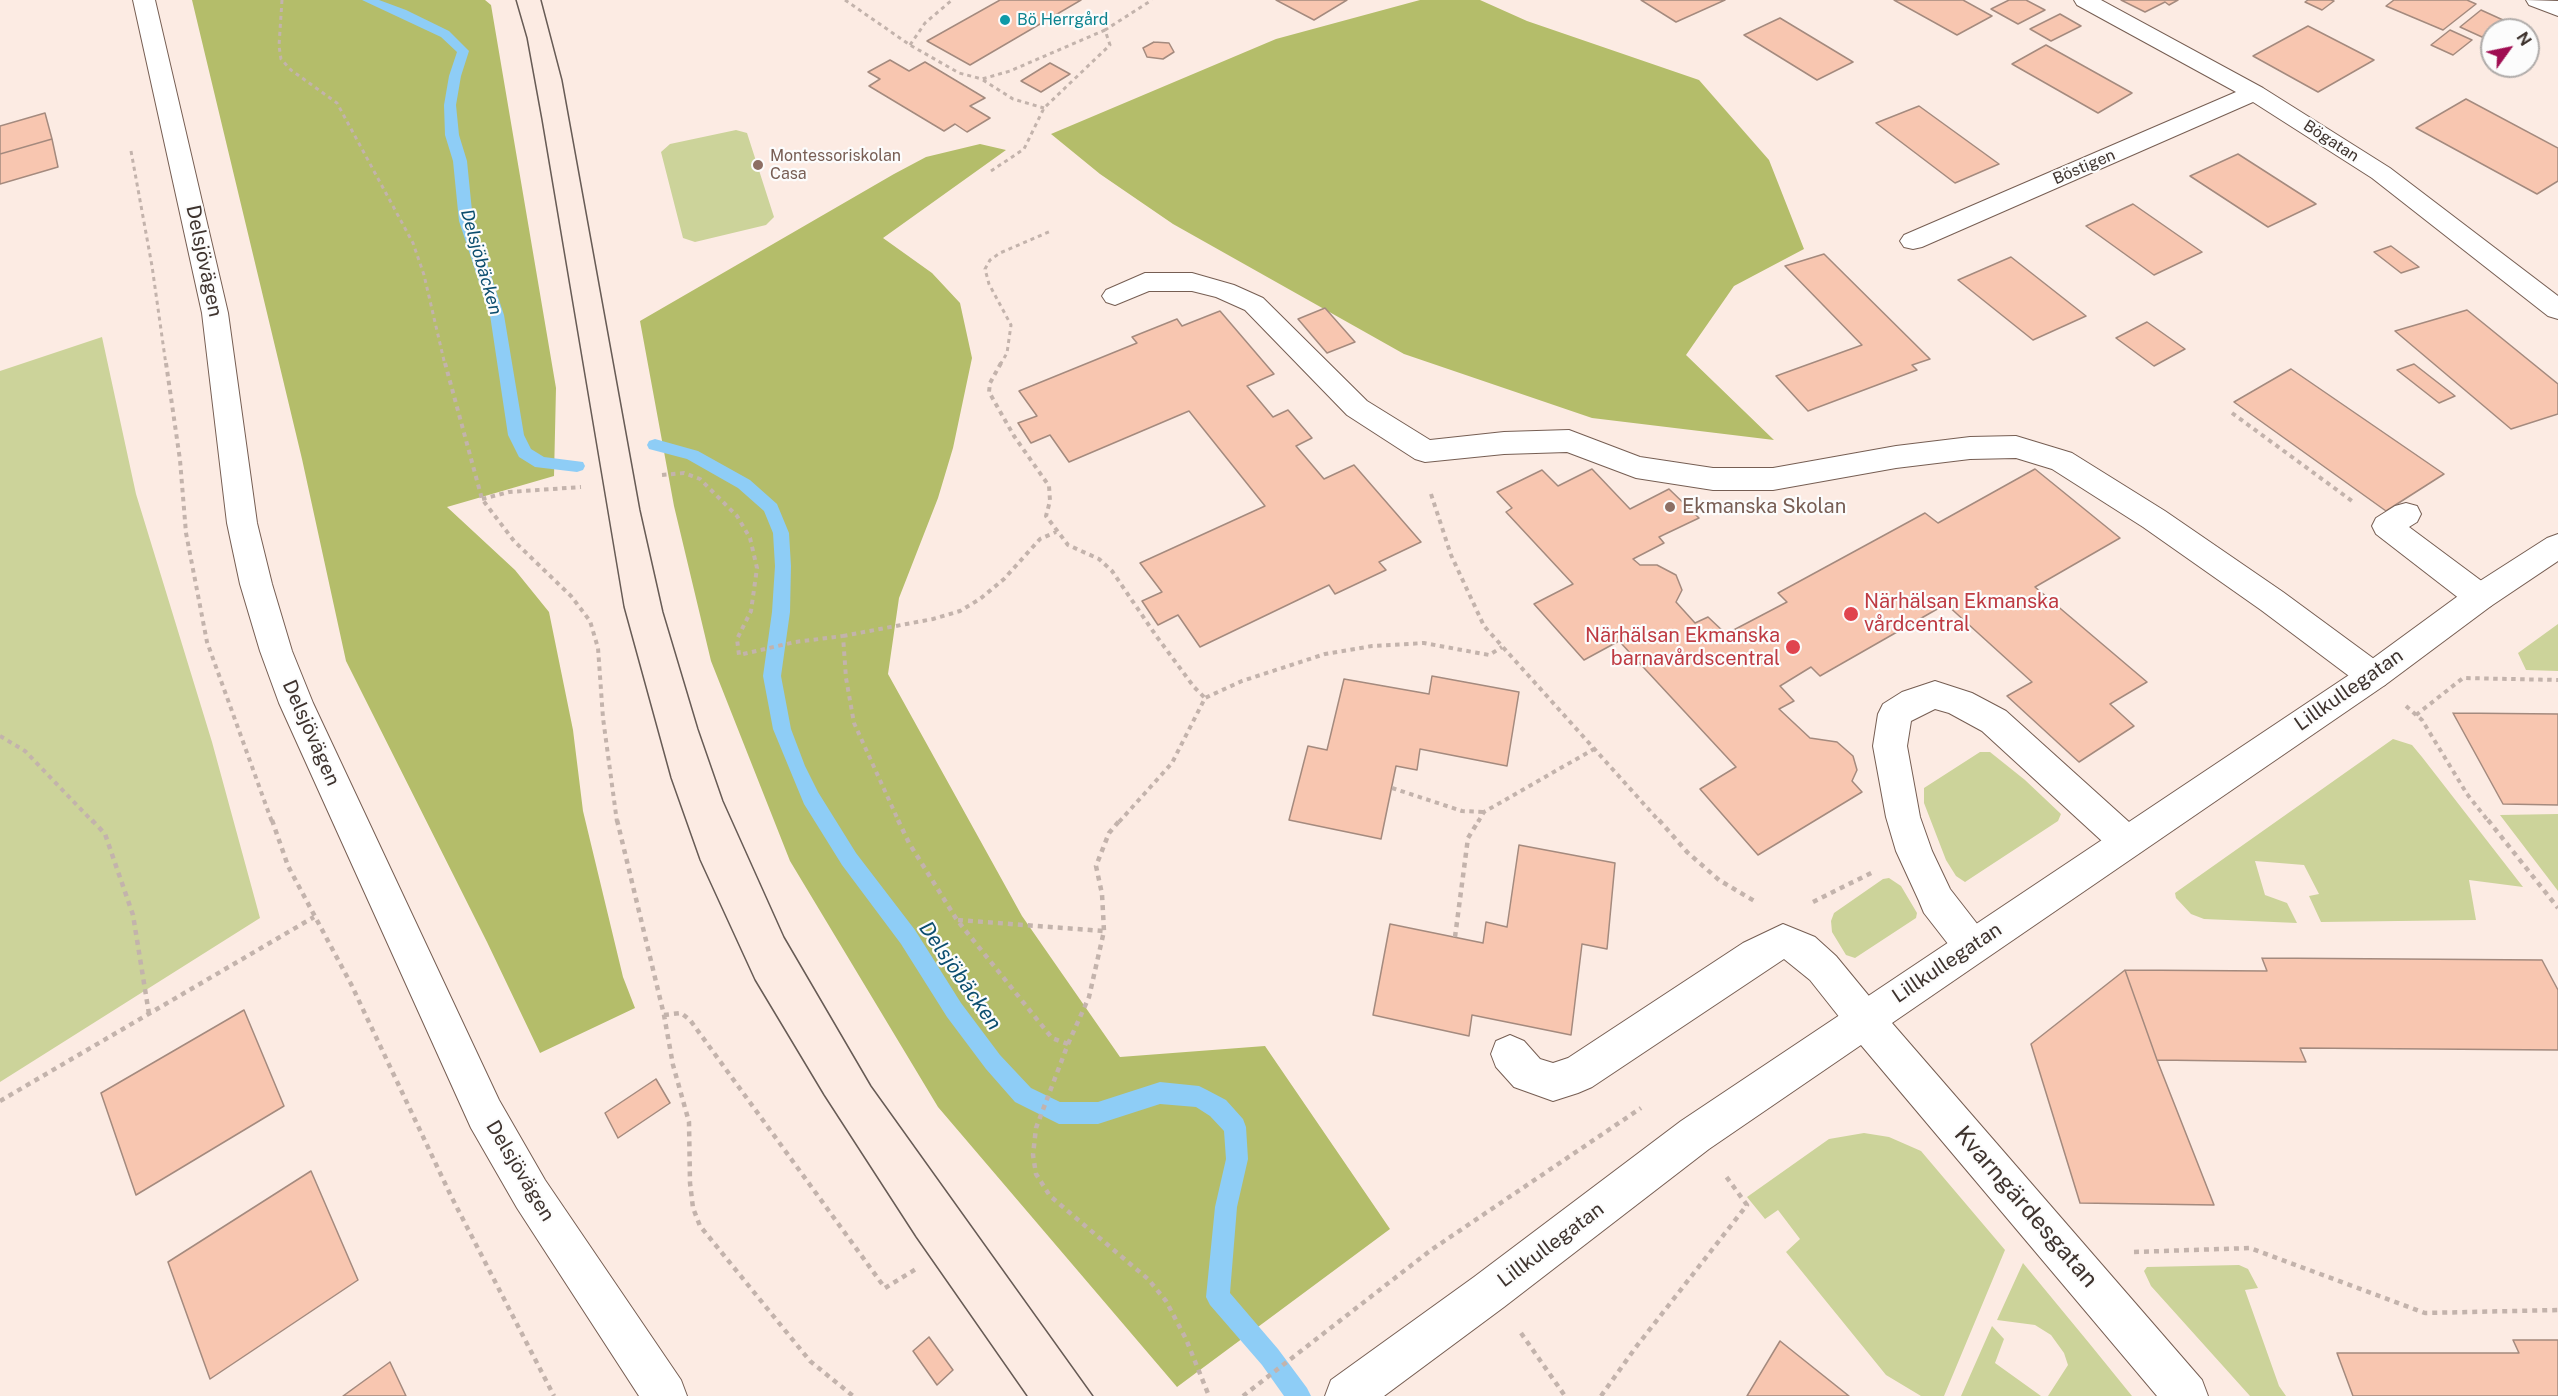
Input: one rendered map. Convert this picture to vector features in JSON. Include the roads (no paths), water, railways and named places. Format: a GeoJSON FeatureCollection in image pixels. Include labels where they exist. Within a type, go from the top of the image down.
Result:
{"type":"FeatureCollection","features":[{"type":"Feature","properties":{"kind":"street","name":"Delsjövägen"},"geometry":{"type":"LineString","coordinates":[[144,0],[215,313],[242,523],[256,584],[280,661],[296,703],[485,1114],[531,1194],[665,1396]]}},
{"type":"Feature","properties":{"kind":"street","name":"Bögatan"},"geometry":{"type":"LineString","coordinates":[[2085,0],[2255,93],[2381,173],[2558,310]]}},
{"type":"Feature","properties":{"kind":"street"},"geometry":{"type":"LineString","coordinates":[[2537,0],[2558,9]]}},
{"type":"Feature","properties":{"kind":"street","name":"Böstigen"},"geometry":{"type":"LineString","coordinates":[[1912,241],[2255,93]]}},
{"type":"Feature","properties":{"kind":"street"},"geometry":{"type":"LineString","coordinates":[[1115,296],[1145,282],[1191,282],[1225,291],[1254,304],[1357,408],[1425,451],[1504,443],[1569,441],[1636,467],[1713,478],[1773,479],[1896,457],[1970,448],[2016,447],[2062,461],[2154,519],[2272,601],[2373,676]]}},
{"type":"Feature","properties":{"kind":"street"},"geometry":{"type":"LineString","coordinates":[[2397,520],[2480,597]]}},
{"type":"Feature","properties":{"kind":"street","name":"Lillkullegatan"},"geometry":{"type":"LineString","coordinates":[[1347,1396],[1489,1292],[1695,1135],[2373,676],[2480,597],[2558,546]]}},
{"type":"Feature","properties":{"kind":"street"},"geometry":{"type":"LineString","coordinates":[[1972,946],[1937,902],[1914,851],[1903,817],[1890,746],[1895,714],[1914,702],[1935,695],[1960,703],[1994,721],[2127,842]]}},
{"type":"Feature","properties":{"kind":"street","name":"Kvarngärdesgatan"},"geometry":{"type":"LineString","coordinates":[[1510,1054],[1528,1074],[1553,1082],[1578,1074],[1756,955],[1783,941],[1802,949],[1823,968],[2186,1396]]}},
{"type":"Feature","properties":{"kind":"waterway","name":"Delsjöbäcken"},"geometry":{"type":"LineString","coordinates":[[368,0],[402,13],[445,34],[463,51],[455,76],[450,105],[452,135],[460,161],[466,221],[497,315],[516,435],[525,453],[541,463],[577,466]]}},
{"type":"Feature","properties":{"kind":"waterway","name":"Delsjöbäcken"},"geometry":{"type":"LineString","coordinates":[[655,445],[692,455],[744,484],[771,508],[781,533],[783,566],[781,612],[772,676],[782,729],[796,766],[811,798],[849,859],[908,937],[954,1010],[993,1062],[1023,1095],[1059,1113],[1098,1113],[1160,1093],[1199,1097],[1218,1108],[1235,1127],[1237,1159],[1226,1207],[1218,1297],[1270,1357],[1299,1396]]}},
{"type":"Feature","properties":{"kind":"tram line"},"geometry":{"type":"LineString","coordinates":[[516,0],[527,38],[542,120],[624,607],[671,778],[700,860],[755,980],[824,1095],[916,1237],[1027,1396]]}},
{"type":"Feature","properties":{"kind":"tram line"},"geometry":{"type":"LineString","coordinates":[[541,0],[562,80],[640,510],[663,612],[698,729],[723,801],[784,937],[871,1086],[1093,1396]]}},
{"type":"Feature","properties":{"kind":"place","name":"Bö Herrgård"},"geometry":{"type":"Point","coordinates":[1005,20]}},
{"type":"Feature","properties":{"kind":"place","name":"Montessoriskolan Casa"},"geometry":{"type":"Point","coordinates":[758,165]}},
{"type":"Feature","properties":{"kind":"place","name":"Ekmanska Skolan"},"geometry":{"type":"Point","coordinates":[1670,507]}},
{"type":"Feature","properties":{"kind":"place","name":"Närhälsan Ekmanska vårdcentral"},"geometry":{"type":"Point","coordinates":[1851,614]}},
{"type":"Feature","properties":{"kind":"place","name":"Närhälsan Ekmanska barnavårdscentral"},"geometry":{"type":"Point","coordinates":[1793,647]}}]}
